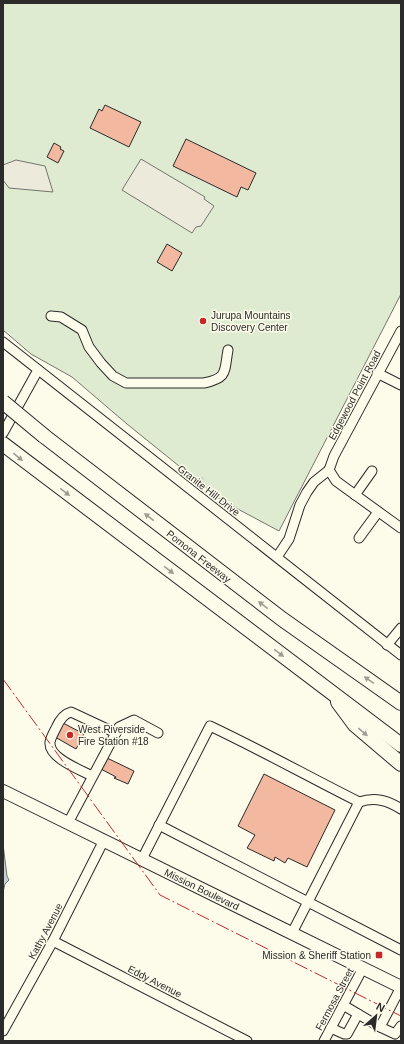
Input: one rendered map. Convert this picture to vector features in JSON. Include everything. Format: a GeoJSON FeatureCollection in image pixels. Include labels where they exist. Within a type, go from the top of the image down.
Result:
{"type":"FeatureCollection","features":[{"type":"Feature","properties":{"kind":"highway","name":"Pomona Freeway"},"geometry":{"type":"LineString","coordinates":[[3,402],[44,436],[282,619],[401,703]]}},
{"type":"Feature","properties":{"kind":"highway"},"geometry":{"type":"LineString","coordinates":[[3,444],[34,469],[401,745]]}},
{"type":"Feature","properties":{"kind":"highway"},"geometry":{"type":"LineString","coordinates":[[330,691],[355,726],[401,764]]}},
{"type":"Feature","properties":{"kind":"main road","name":"Mission Boulevard"},"geometry":{"type":"LineString","coordinates":[[3,791],[401,987]]}},
{"type":"Feature","properties":{"kind":"street"},"geometry":{"type":"LineString","coordinates":[[51,316],[68,320],[82,330],[89,347],[101,363],[113,376],[126,383],[204,383],[215,381],[224,373],[228,350]]}},
{"type":"Feature","properties":{"kind":"street","name":"Edgewood Point Road"},"geometry":{"type":"LineString","coordinates":[[329,470],[334,456],[377,373],[401,331]]}},
{"type":"Feature","properties":{"kind":"street","name":"Granite Hill Drive"},"geometry":{"type":"LineString","coordinates":[[3,342],[278,557],[401,656]]}},
{"type":"Feature","properties":{"kind":"street"},"geometry":{"type":"LineString","coordinates":[[3,433],[38,370]]}},
{"type":"Feature","properties":{"kind":"street"},"geometry":{"type":"LineString","coordinates":[[377,373],[401,386]]}},
{"type":"Feature","properties":{"kind":"street"},"geometry":{"type":"LineString","coordinates":[[278,557],[289,539],[298,509],[307,492],[314,482],[329,470],[336,481],[378,512],[400,526]]}},
{"type":"Feature","properties":{"kind":"street"},"geometry":{"type":"LineString","coordinates":[[355,495],[372,471]]}},
{"type":"Feature","properties":{"kind":"street"},"geometry":{"type":"LineString","coordinates":[[359,538],[378,512]]}},
{"type":"Feature","properties":{"kind":"street"},"geometry":{"type":"LineString","coordinates":[[387,645],[401,628]]}},
{"type":"Feature","properties":{"kind":"street"},"geometry":{"type":"LineString","coordinates":[[92,776],[58,758],[51,750],[50,744],[59,722],[66,713],[71,712],[116,733]]}},
{"type":"Feature","properties":{"kind":"street"},"geometry":{"type":"LineString","coordinates":[[68,823],[118,727],[134,720],[158,733]]}},
{"type":"Feature","properties":{"kind":"street"},"geometry":{"type":"LineString","coordinates":[[142,859],[210,726],[262,750],[279,762],[360,802],[367,800],[381,800],[401,808]]}},
{"type":"Feature","properties":{"kind":"street"},"geometry":{"type":"LineString","coordinates":[[292,933],[360,802]]}},
{"type":"Feature","properties":{"kind":"street"},"geometry":{"type":"LineString","coordinates":[[159,825],[401,950]]}},
{"type":"Feature","properties":{"kind":"street","name":"Kathy Avenue"},"geometry":{"type":"LineString","coordinates":[[3,1031],[53,941],[104,840]]}},
{"type":"Feature","properties":{"kind":"street","name":"Eddy Avenue"},"geometry":{"type":"LineString","coordinates":[[53,941],[247,1041]]}},
{"type":"Feature","properties":{"kind":"street","name":"Fermosa Street"},"geometry":{"type":"LineString","coordinates":[[327,1040],[331,1028],[363,968]]}},
{"type":"Feature","properties":{"kind":"street"},"geometry":{"type":"LineString","coordinates":[[380,1027],[401,987]]}},
{"type":"Feature","properties":{"kind":"street"},"geometry":{"type":"LineString","coordinates":[[343,1005],[395,1034],[401,1026]]}},
{"type":"Feature","properties":{"kind":"street"},"geometry":{"type":"LineString","coordinates":[[331,1028],[347,1034],[358,1014]]}},
{"type":"Feature","properties":{"kind":"green space","name":"Jurupa Mountains Discovery Center"},"geometry":{"type":"Polygon","coordinates":[[[3,3],[401,3],[401,294],[279,531],[221,500],[127,424],[72,377],[31,354],[3,330],[3,3]]]}},
{"type":"Feature","properties":{"kind":"shaded area"},"geometry":{"type":"Polygon","coordinates":[[[141,159],[205,197],[204,199],[214,206],[201,226],[196,227],[192,233],[122,190],[141,159]]]}},
{"type":"Feature","properties":{"kind":"shaded area"},"geometry":{"type":"Polygon","coordinates":[[[16,160],[45,166],[53,192],[9,188],[3,180],[3,165],[16,160]]]}},
{"type":"Feature","properties":{"kind":"shaded area"},"geometry":{"type":"Polygon","coordinates":[[[3,844],[7,876],[9,880],[5,884],[3,892],[3,844]]]}},
{"type":"Feature","properties":{"kind":"building"},"geometry":{"type":"Polygon","coordinates":[[[105,105],[141,122],[129,147],[90,128],[99,109],[102,111],[105,105]]]}},
{"type":"Feature","properties":{"kind":"building"},"geometry":{"type":"Polygon","coordinates":[[[186,139],[256,173],[248,190],[241,187],[237,197],[173,166],[186,139]]]}},
{"type":"Feature","properties":{"kind":"building"},"geometry":{"type":"Polygon","coordinates":[[[54,143],[61,147],[60,149],[64,151],[58,163],[47,157],[54,143]]]}},
{"type":"Feature","properties":{"kind":"building"},"geometry":{"type":"Polygon","coordinates":[[[167,244],[182,253],[172,271],[157,262],[167,244]]]}},
{"type":"Feature","properties":{"kind":"building","name":"West Riverside Fire Station #18"},"geometry":{"type":"Polygon","coordinates":[[[63,723],[84,734],[76,749],[55,737],[63,723]]]}},
{"type":"Feature","properties":{"kind":"building"},"geometry":{"type":"Polygon","coordinates":[[[107,758],[134,771],[128,784],[114,778],[116,777],[101,769],[107,758]]]}},
{"type":"Feature","properties":{"kind":"building"},"geometry":{"type":"Polygon","coordinates":[[[264,774],[335,810],[307,867],[288,858],[285,863],[275,857],[274,861],[247,848],[255,835],[238,826],[264,774]]]}},
{"type":"Feature","properties":{"kind":"waterway"},"geometry":{"type":"LineString","coordinates":[[202,478],[202,490]]}},
{"type":"Feature","properties":{"kind":"power"},"geometry":{"type":"LineString","coordinates":[[3,679],[160,895],[401,1016]]}},
{"type":"Feature","properties":{"kind":"place","name":"Jurupa Mountains Discovery Center"},"geometry":{"type":"Point","coordinates":[203,321]}},
{"type":"Feature","properties":{"kind":"place","name":"West Riverside Fire Station #18"},"geometry":{"type":"Point","coordinates":[70,735]}},
{"type":"Feature","properties":{"kind":"place","name":"Mission & Sheriff Station"},"geometry":{"type":"Point","coordinates":[379,955]}}]}
